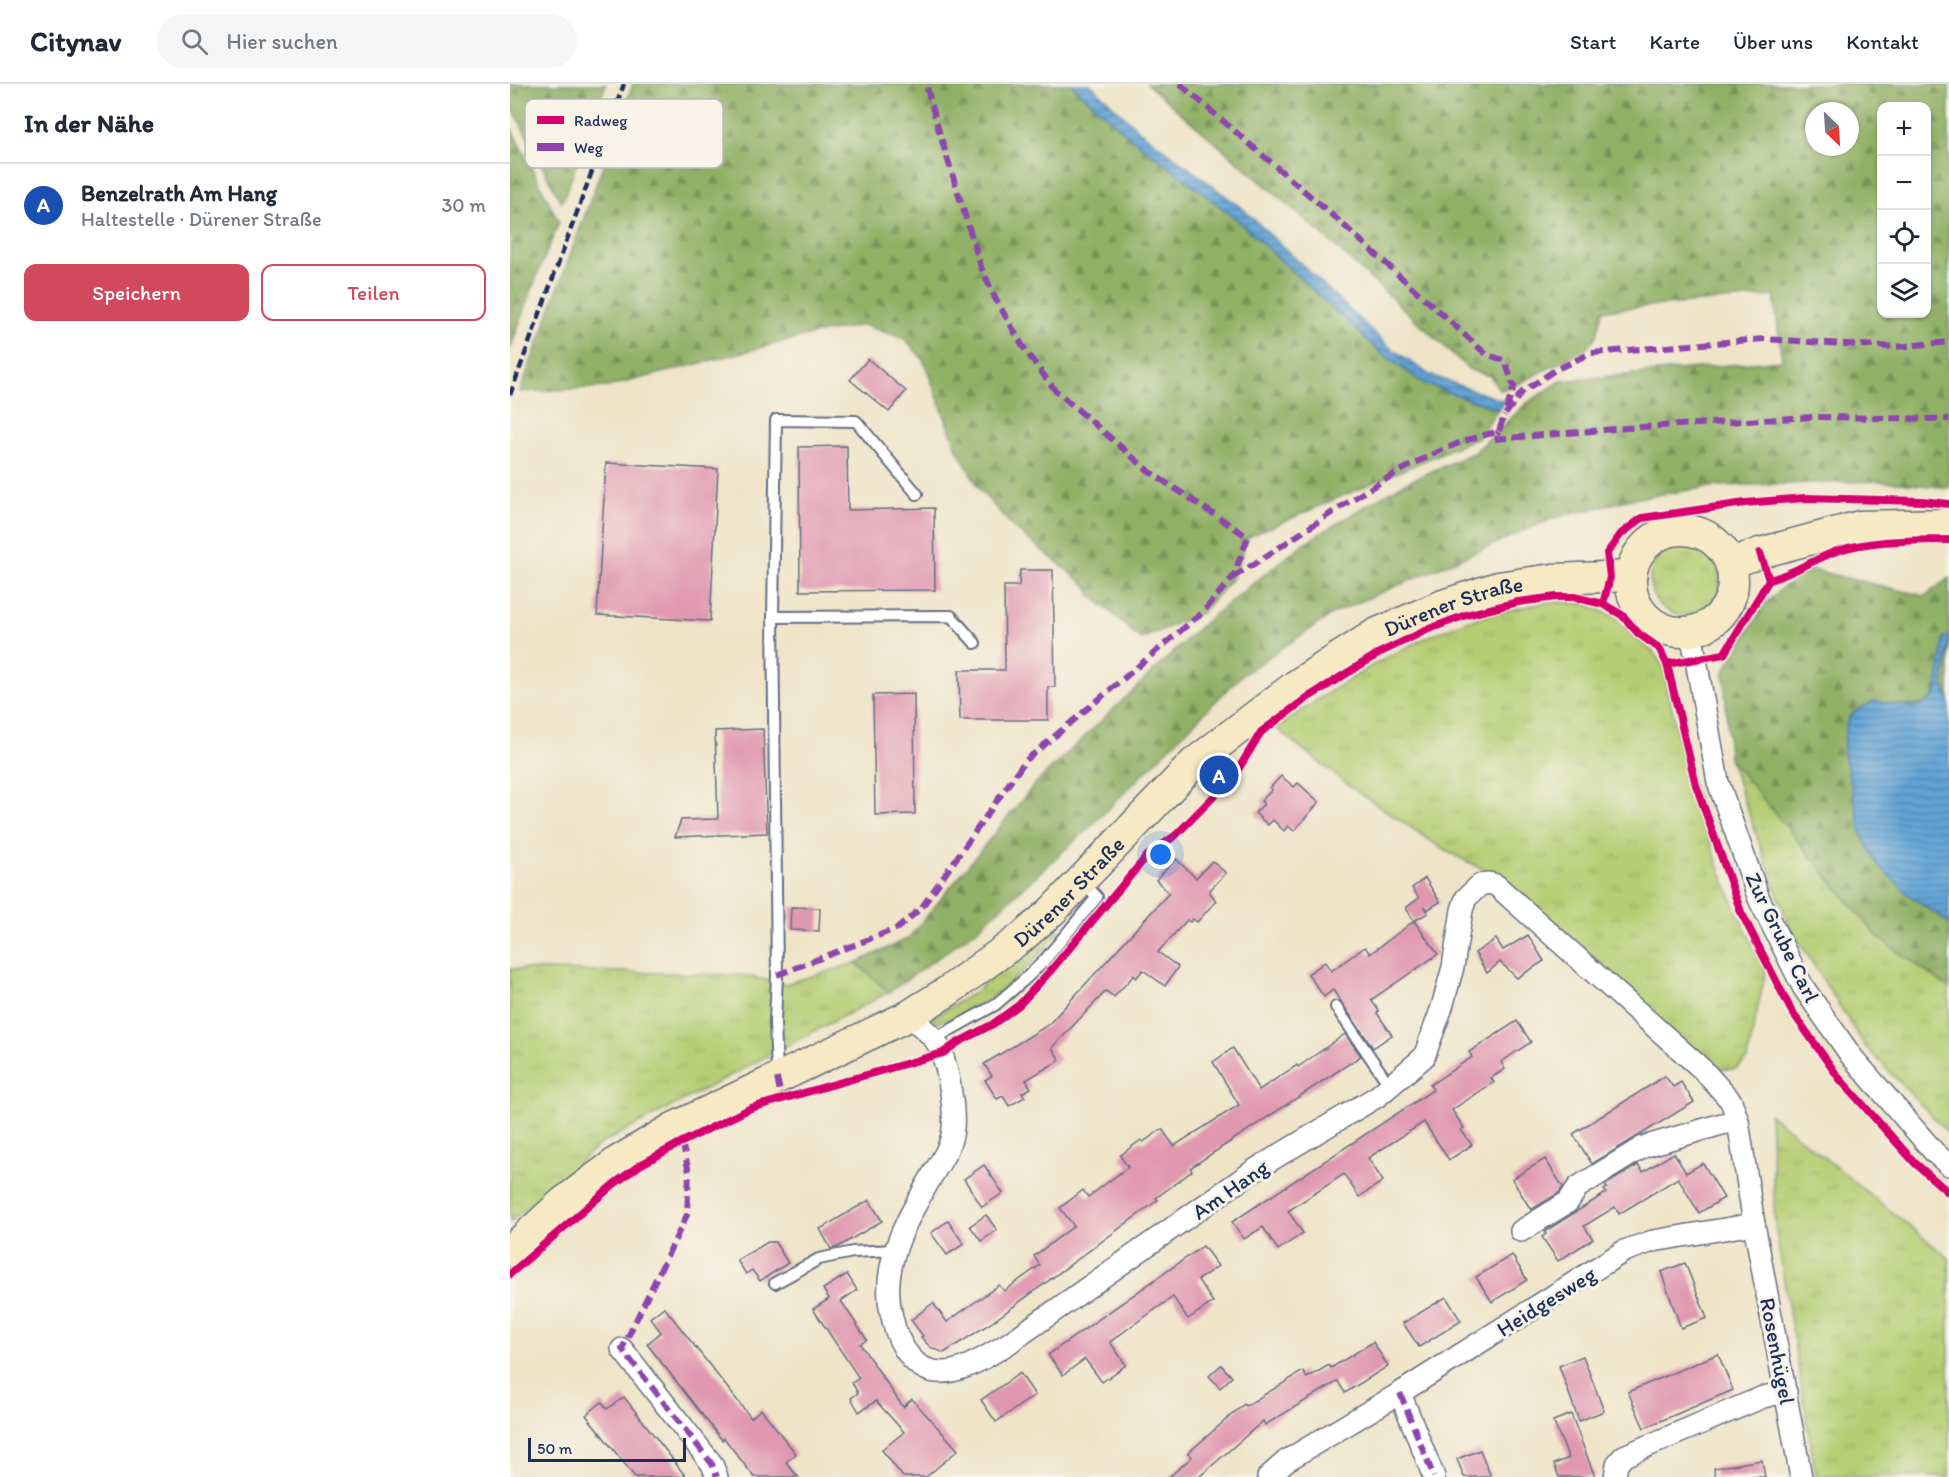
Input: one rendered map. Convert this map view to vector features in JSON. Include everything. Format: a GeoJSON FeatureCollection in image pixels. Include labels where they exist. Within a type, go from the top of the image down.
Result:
{"type":"FeatureCollection","features":[{"type":"Feature","properties":{"kind":"main road"},"geometry":{"type":"LineString","coordinates":[[1731,563],[1860,526],[1949,524]]}},
{"type":"Feature","properties":{"kind":"main road"},"geometry":{"type":"LineString","coordinates":[[1673,530],[1697,532],[1715,541],[1731,563],[1734,580],[1728,606],[1712,623],[1691,632],[1666,630],[1644,616],[1634,600],[1631,576],[1640,552],[1653,539],[1673,530]]}},
{"type":"Feature","properties":{"kind":"main road","name":"Dürener Straße"},"geometry":{"type":"LineString","coordinates":[[510,1251],[562,1203],[618,1161],[674,1128],[908,1016],[948,991],[1021,938],[1051,912],[1201,757],[1296,685],[1375,634],[1443,605],[1498,587],[1553,579],[1631,576]]}},
{"type":"Feature","properties":{"kind":"street","name":"Zur Grube Carl"},"geometry":{"type":"LineString","coordinates":[[1691,632],[1718,782],[1760,899],[1803,987],[1852,1057],[1935,1153],[1949,1166]]}},
{"type":"Feature","properties":{"kind":"street","name":"Am Hang"},"geometry":{"type":"LineString","coordinates":[[908,1016],[934,1039],[943,1053],[953,1113],[953,1130],[948,1148],[910,1215],[894,1250],[887,1301],[895,1332],[912,1359],[922,1366],[944,1373],[977,1362],[1009,1343],[1256,1169],[1378,1096],[1424,1057],[1453,967],[1462,910],[1466,898],[1479,885],[1488,883],[1496,885],[1695,1063],[1731,1101],[1738,1121]]}},
{"type":"Feature","properties":{"kind":"street"},"geometry":{"type":"LineString","coordinates":[[1521,1231],[1568,1202],[1578,1187],[1643,1147],[1738,1121],[1754,1224]]}},
{"type":"Feature","properties":{"kind":"street","name":"Rosenhügel"},"geometry":{"type":"LineString","coordinates":[[1754,1224],[1801,1477]]}},
{"type":"Feature","properties":{"kind":"street","name":"Heidgesweg"},"geometry":{"type":"LineString","coordinates":[[1268,1477],[1286,1461],[1400,1393],[1624,1251],[1653,1241],[1754,1224]]}},
{"type":"Feature","properties":{"kind":"street"},"geometry":{"type":"LineString","coordinates":[[622,1350],[712,1464],[717,1477]]}},
{"type":"Feature","properties":{"kind":"street"},"geometry":{"type":"LineString","coordinates":[[1616,1477],[1617,1464],[1624,1455],[1763,1397],[1786,1392]]}},
{"type":"Feature","properties":{"kind":"street"},"geometry":{"type":"LineString","coordinates":[[1400,1393],[1434,1477]]}},
{"type":"Feature","properties":{"kind":"lane"},"geometry":{"type":"LineString","coordinates":[[777,1078],[773,617],[776,420],[856,421],[917,494]]}},
{"type":"Feature","properties":{"kind":"lane"},"geometry":{"type":"LineString","coordinates":[[773,617],[951,616],[975,643]]}},
{"type":"Feature","properties":{"kind":"lane"},"geometry":{"type":"LineString","coordinates":[[934,1039],[995,1005],[1043,962],[1097,897],[1082,880]]}},
{"type":"Feature","properties":{"kind":"lane"},"geometry":{"type":"LineString","coordinates":[[1336,1007],[1390,1086]]}},
{"type":"Feature","properties":{"kind":"lane"},"geometry":{"type":"LineString","coordinates":[[775,1283],[819,1258],[853,1252],[894,1250]]}},
{"type":"Feature","properties":{"kind":"green space"},"geometry":{"type":"Polygon","coordinates":[[[510,84],[606,84],[600,99],[525,99],[525,132],[510,103],[510,84]]]}},
{"type":"Feature","properties":{"kind":"green space"},"geometry":{"type":"Polygon","coordinates":[[[633,84],[1071,84],[1131,138],[1234,217],[1381,353],[1425,384],[1498,409],[1479,437],[1248,537],[1233,577],[1203,612],[1141,639],[1091,595],[1087,586],[1014,528],[980,490],[957,449],[923,359],[905,339],[864,325],[818,333],[607,387],[520,392],[602,168],[723,168],[723,99],[627,99],[633,84]]]}},
{"type":"Feature","properties":{"kind":"green space"},"geometry":{"type":"Polygon","coordinates":[[[1147,84],[1949,84],[1949,488],[1879,481],[1717,486],[1631,499],[1554,518],[1336,612],[1242,675],[1091,826],[975,931],[889,992],[856,963],[909,938],[1034,785],[1205,622],[1304,543],[1403,484],[1475,452],[1527,403],[1561,381],[1782,360],[1774,296],[1603,310],[1597,335],[1586,349],[1518,384],[1500,390],[1490,376],[1470,370],[1323,235],[1147,84]]]}},
{"type":"Feature","properties":{"kind":"green space"},"geometry":{"type":"Polygon","coordinates":[[[510,126],[525,155],[525,168],[531,168],[559,222],[510,350],[510,126]]]}},
{"type":"Feature","properties":{"kind":"green space"},"geometry":{"type":"Polygon","coordinates":[[[543,168],[575,168],[561,202],[543,168]]]}},
{"type":"Feature","properties":{"kind":"green space"},"geometry":{"type":"Polygon","coordinates":[[[1692,545],[1705,551],[1714,560],[1718,566],[1720,580],[1718,594],[1710,605],[1699,613],[1678,615],[1660,605],[1652,594],[1650,573],[1660,555],[1671,547],[1692,545]]]}},
{"type":"Feature","properties":{"kind":"green space"},"geometry":{"type":"Polygon","coordinates":[[[1804,568],[1925,596],[1949,578],[1949,640],[1944,637],[1940,674],[1933,696],[1925,702],[1914,705],[1875,701],[1850,716],[1845,729],[1844,752],[1862,835],[1909,895],[1949,923],[1949,988],[1878,937],[1729,758],[1724,672],[1766,603],[1804,568]]]}},
{"type":"Feature","properties":{"kind":"green space"},"geometry":{"type":"Polygon","coordinates":[[[1547,602],[1583,603],[1615,617],[1653,652],[1663,666],[1679,742],[1717,862],[1738,914],[1766,970],[1747,1059],[1736,1069],[1713,1070],[1497,876],[1446,851],[1349,786],[1276,728],[1370,667],[1419,641],[1480,617],[1547,602]]]}},
{"type":"Feature","properties":{"kind":"green space"},"geometry":{"type":"Polygon","coordinates":[[[1949,640],[1949,699],[1943,685],[1949,640]]]}},
{"type":"Feature","properties":{"kind":"green space"},"geometry":{"type":"Polygon","coordinates":[[[1729,758],[1878,937],[1949,988],[1949,1134],[1865,1046],[1789,926],[1729,758]]]}},
{"type":"Feature","properties":{"kind":"green space"},"geometry":{"type":"Polygon","coordinates":[[[1053,927],[1060,931],[1004,988],[971,1010],[934,1023],[932,1018],[975,992],[1053,927]]]}},
{"type":"Feature","properties":{"kind":"green space"},"geometry":{"type":"Polygon","coordinates":[[[856,963],[889,992],[600,1144],[510,1222],[510,969],[741,975],[785,984],[856,963]]]}},
{"type":"Feature","properties":{"kind":"green space"},"geometry":{"type":"Polygon","coordinates":[[[1770,1114],[1949,1258],[1949,1477],[1816,1477],[1775,1225],[1770,1114]]]}},
{"type":"Feature","properties":{"kind":"water"},"geometry":{"type":"Polygon","coordinates":[[[1071,84],[1090,84],[1140,131],[1243,209],[1388,346],[1430,375],[1504,401],[1498,409],[1425,384],[1381,353],[1234,217],[1131,138],[1071,84]]]}},
{"type":"Feature","properties":{"kind":"water"},"geometry":{"type":"Polygon","coordinates":[[[1944,637],[1948,637],[1949,640],[1943,685],[1949,699],[1949,923],[1909,895],[1877,864],[1862,835],[1844,752],[1845,729],[1850,716],[1859,709],[1875,701],[1912,707],[1931,700],[1937,690],[1944,637]]]}},
{"type":"Feature","properties":{"kind":"building"},"geometry":{"type":"Polygon","coordinates":[[[868,359],[906,391],[889,412],[850,380],[868,359]]]}},
{"type":"Feature","properties":{"kind":"building"},"geometry":{"type":"Polygon","coordinates":[[[847,446],[848,510],[934,508],[935,590],[800,591],[799,447],[847,446]]]}},
{"type":"Feature","properties":{"kind":"building"},"geometry":{"type":"Polygon","coordinates":[[[606,463],[718,469],[710,621],[597,615],[606,463]]]}},
{"type":"Feature","properties":{"kind":"building"},"geometry":{"type":"Polygon","coordinates":[[[1020,570],[1053,570],[1055,687],[1048,687],[1048,720],[960,720],[959,670],[1005,670],[1004,586],[1019,586],[1020,570]]]}},
{"type":"Feature","properties":{"kind":"building"},"geometry":{"type":"Polygon","coordinates":[[[914,694],[915,814],[875,815],[873,695],[914,694]]]}},
{"type":"Feature","properties":{"kind":"building"},"geometry":{"type":"Polygon","coordinates":[[[763,729],[767,833],[675,837],[681,820],[718,819],[715,731],[763,729]]]}},
{"type":"Feature","properties":{"kind":"building"},"geometry":{"type":"Polygon","coordinates":[[[1281,776],[1294,787],[1298,783],[1319,802],[1294,831],[1288,826],[1284,831],[1273,820],[1268,825],[1255,813],[1264,804],[1261,801],[1281,776]]]}},
{"type":"Feature","properties":{"kind":"building"},"geometry":{"type":"Polygon","coordinates":[[[1176,859],[1196,878],[1212,861],[1226,873],[1209,891],[1216,901],[1197,922],[1193,919],[1190,922],[1187,920],[1158,952],[1178,967],[1165,986],[1143,970],[1136,978],[1134,975],[1114,997],[1106,991],[1052,1048],[1060,1060],[1026,1080],[1031,1088],[1022,1093],[1025,1097],[1009,1106],[1003,1096],[997,1099],[985,1080],[992,1076],[984,1064],[1048,1025],[1169,893],[1156,880],[1176,859]]]}},
{"type":"Feature","properties":{"kind":"building"},"geometry":{"type":"Polygon","coordinates":[[[1425,878],[1440,902],[1427,910],[1424,906],[1428,913],[1414,921],[1406,908],[1419,898],[1412,888],[1425,878]]]}},
{"type":"Feature","properties":{"kind":"building"},"geometry":{"type":"Polygon","coordinates":[[[791,907],[820,908],[819,931],[790,930],[791,907]]]}},
{"type":"Feature","properties":{"kind":"building"},"geometry":{"type":"Polygon","coordinates":[[[1414,921],[1438,954],[1371,1000],[1392,1035],[1373,1048],[1333,990],[1324,997],[1308,974],[1325,962],[1331,971],[1365,947],[1370,954],[1414,921]]]}},
{"type":"Feature","properties":{"kind":"building"},"geometry":{"type":"Polygon","coordinates":[[[1528,935],[1544,961],[1517,978],[1500,962],[1487,973],[1475,953],[1496,939],[1503,950],[1528,935]]]}},
{"type":"Feature","properties":{"kind":"building"},"geometry":{"type":"Polygon","coordinates":[[[1517,1021],[1531,1042],[1501,1062],[1505,1069],[1491,1078],[1494,1082],[1452,1110],[1464,1128],[1461,1130],[1472,1145],[1449,1160],[1424,1122],[1368,1158],[1383,1181],[1359,1197],[1344,1174],[1288,1211],[1303,1233],[1278,1250],[1263,1227],[1244,1239],[1232,1222],[1433,1090],[1430,1085],[1472,1057],[1469,1052],[1517,1021]]]}},
{"type":"Feature","properties":{"kind":"building"},"geometry":{"type":"Polygon","coordinates":[[[1345,1034],[1361,1056],[1190,1168],[1192,1171],[1156,1198],[1158,1200],[991,1323],[944,1353],[930,1347],[921,1337],[923,1336],[911,1320],[933,1303],[947,1322],[999,1285],[1004,1291],[1040,1265],[1034,1256],[1074,1226],[1060,1208],[1083,1190],[1088,1197],[1128,1167],[1120,1156],[1130,1148],[1162,1129],[1174,1146],[1239,1105],[1213,1062],[1233,1048],[1259,1090],[1297,1065],[1298,1067],[1345,1034]]]}},
{"type":"Feature","properties":{"kind":"building"},"geometry":{"type":"Polygon","coordinates":[[[1665,1076],[1673,1087],[1681,1082],[1694,1102],[1592,1164],[1573,1134],[1665,1076]]]}},
{"type":"Feature","properties":{"kind":"building"},"geometry":{"type":"Polygon","coordinates":[[[1674,1153],[1686,1173],[1703,1163],[1724,1198],[1699,1213],[1678,1178],[1619,1214],[1615,1207],[1584,1226],[1593,1239],[1558,1261],[1542,1237],[1546,1234],[1544,1232],[1606,1193],[1605,1185],[1638,1165],[1643,1172],[1674,1153]]]}},
{"type":"Feature","properties":{"kind":"building"},"geometry":{"type":"Polygon","coordinates":[[[1545,1159],[1563,1187],[1559,1193],[1531,1210],[1512,1179],[1545,1159]]]}},
{"type":"Feature","properties":{"kind":"building"},"geometry":{"type":"Polygon","coordinates":[[[984,1165],[1003,1193],[982,1207],[964,1179],[984,1165]]]}},
{"type":"Feature","properties":{"kind":"building"},"geometry":{"type":"Polygon","coordinates":[[[869,1200],[882,1221],[831,1249],[820,1229],[869,1200]]]}},
{"type":"Feature","properties":{"kind":"building"},"geometry":{"type":"Polygon","coordinates":[[[986,1215],[997,1230],[981,1241],[970,1226],[986,1215]]]}},
{"type":"Feature","properties":{"kind":"building"},"geometry":{"type":"Polygon","coordinates":[[[948,1221],[964,1244],[947,1255],[931,1233],[948,1221]]]}},
{"type":"Feature","properties":{"kind":"building"},"geometry":{"type":"Polygon","coordinates":[[[768,1242],[775,1242],[788,1263],[760,1281],[752,1270],[746,1274],[737,1260],[768,1242]]]}},
{"type":"Feature","properties":{"kind":"building"},"geometry":{"type":"Polygon","coordinates":[[[1203,1246],[1218,1266],[1198,1280],[1213,1302],[1188,1319],[1173,1297],[1133,1325],[1110,1342],[1126,1365],[1102,1382],[1085,1359],[1063,1375],[1048,1355],[1203,1246]]]}},
{"type":"Feature","properties":{"kind":"building"},"geometry":{"type":"Polygon","coordinates":[[[1512,1255],[1527,1280],[1492,1302],[1476,1277],[1512,1255]]]}},
{"type":"Feature","properties":{"kind":"building"},"geometry":{"type":"Polygon","coordinates":[[[1685,1263],[1707,1318],[1681,1328],[1661,1272],[1685,1263]]]}},
{"type":"Feature","properties":{"kind":"building"},"geometry":{"type":"Polygon","coordinates":[[[847,1274],[857,1290],[841,1301],[867,1340],[860,1344],[903,1407],[912,1399],[958,1450],[926,1477],[903,1477],[882,1450],[904,1432],[876,1401],[859,1412],[851,1398],[858,1393],[852,1383],[859,1378],[813,1309],[829,1299],[823,1289],[847,1274]]]}},
{"type":"Feature","properties":{"kind":"building"},"geometry":{"type":"Polygon","coordinates":[[[1446,1297],[1461,1321],[1419,1347],[1403,1323],[1446,1297]]]}},
{"type":"Feature","properties":{"kind":"building"},"geometry":{"type":"Polygon","coordinates":[[[664,1307],[751,1418],[761,1409],[796,1454],[786,1462],[798,1477],[754,1477],[724,1438],[722,1440],[647,1344],[661,1332],[650,1318],[664,1307]]]}},
{"type":"Feature","properties":{"kind":"building"},"geometry":{"type":"Polygon","coordinates":[[[1373,1342],[1388,1366],[1345,1393],[1338,1381],[1265,1425],[1263,1421],[1199,1477],[1169,1477],[1192,1457],[1188,1453],[1244,1404],[1246,1406],[1303,1371],[1307,1378],[1329,1365],[1331,1368],[1373,1342]]]}},
{"type":"Feature","properties":{"kind":"building"},"geometry":{"type":"Polygon","coordinates":[[[1718,1354],[1733,1390],[1644,1428],[1628,1392],[1718,1354]]]}},
{"type":"Feature","properties":{"kind":"building"},"geometry":{"type":"Polygon","coordinates":[[[1583,1356],[1604,1411],[1579,1421],[1559,1366],[1583,1356]]]}},
{"type":"Feature","properties":{"kind":"building"},"geometry":{"type":"Polygon","coordinates":[[[1221,1365],[1232,1377],[1220,1388],[1209,1376],[1221,1365]]]}},
{"type":"Feature","properties":{"kind":"building"},"geometry":{"type":"Polygon","coordinates":[[[1020,1373],[1035,1395],[996,1422],[981,1400],[1020,1373]]]}},
{"type":"Feature","properties":{"kind":"building"},"geometry":{"type":"Polygon","coordinates":[[[624,1397],[686,1477],[635,1477],[586,1415],[602,1402],[607,1409],[624,1397]]]}},
{"type":"Feature","properties":{"kind":"building"},"geometry":{"type":"Polygon","coordinates":[[[1571,1414],[1595,1477],[1559,1477],[1554,1464],[1569,1458],[1553,1421],[1571,1414]]]}},
{"type":"Feature","properties":{"kind":"building"},"geometry":{"type":"Polygon","coordinates":[[[1480,1450],[1491,1477],[1464,1477],[1457,1459],[1480,1450]]]}},
{"type":"Feature","properties":{"kind":"building"},"geometry":{"type":"Polygon","coordinates":[[[1762,1460],[1765,1477],[1715,1477],[1714,1468],[1762,1460]]]}},
{"type":"Feature","properties":{"kind":"railway"},"geometry":{"type":"LineString","coordinates":[[619,99],[624,84]]}},
{"type":"Feature","properties":{"kind":"railway"},"geometry":{"type":"LineString","coordinates":[[510,395],[593,168]]}},
{"type":"Feature","properties":{"kind":"marked path"},"geometry":{"type":"LineString","coordinates":[[777,975],[898,928],[922,907],[1025,761],[1203,612],[1233,577],[1248,537],[1150,472],[1055,390],[1027,353],[996,300],[981,267],[926,84]]}},
{"type":"Feature","properties":{"kind":"marked path"},"geometry":{"type":"LineString","coordinates":[[1180,84],[1338,220],[1486,354],[1505,361],[1514,387],[1504,416]]}},
{"type":"Feature","properties":{"kind":"marked path"},"geometry":{"type":"LineString","coordinates":[[1499,431],[1504,416],[1522,392],[1555,370],[1591,353],[1764,339],[1894,347],[1949,342]]}},
{"type":"Feature","properties":{"kind":"marked path"},"geometry":{"type":"LineString","coordinates":[[1495,439],[1627,428],[1813,417],[1949,419]]}},
{"type":"Feature","properties":{"kind":"marked path"},"geometry":{"type":"LineString","coordinates":[[1233,577],[1343,505],[1400,471],[1459,443],[1499,431],[1497,434]]}},
{"type":"Feature","properties":{"kind":"marked path"},"geometry":{"type":"LineString","coordinates":[[777,1078],[782,1101]]}},
{"type":"Feature","properties":{"kind":"marked path"},"geometry":{"type":"LineString","coordinates":[[682,1142],[689,1172],[687,1215],[622,1349],[712,1464],[717,1477]]}},
{"type":"Feature","properties":{"kind":"marked path"},"geometry":{"type":"LineString","coordinates":[[1400,1393],[1434,1477]]}},
{"type":"Feature","properties":{"kind":"cycle path"},"geometry":{"type":"LineString","coordinates":[[1603,604],[1610,577],[1607,553],[1621,534],[1642,518],[1745,503],[1805,498],[1922,501],[1949,504]]}},
{"type":"Feature","properties":{"kind":"cycle path"},"geometry":{"type":"LineString","coordinates":[[1769,580],[1828,554],[1864,544],[1949,540]]}},
{"type":"Feature","properties":{"kind":"cycle path"},"geometry":{"type":"LineString","coordinates":[[1667,664],[1724,654],[1769,580],[1760,553]]}},
{"type":"Feature","properties":{"kind":"cycle path"},"geometry":{"type":"LineString","coordinates":[[510,1274],[614,1184],[640,1165],[682,1142],[751,1108],[943,1053],[993,1024],[1019,1005],[1147,856],[1176,835],[1226,784],[1236,773],[1261,732],[1307,698],[1381,652],[1429,629],[1466,615],[1518,602],[1556,597],[1574,597],[1603,604],[1622,615],[1639,634],[1659,648],[1667,664],[1696,785],[1741,912],[1791,1010],[1839,1078],[1915,1163],[1949,1193]]}},
{"type":"Feature","properties":{"kind":"place","name":"Benzelrath Am Hang"},"geometry":{"type":"Point","coordinates":[1219,775]}}]}
